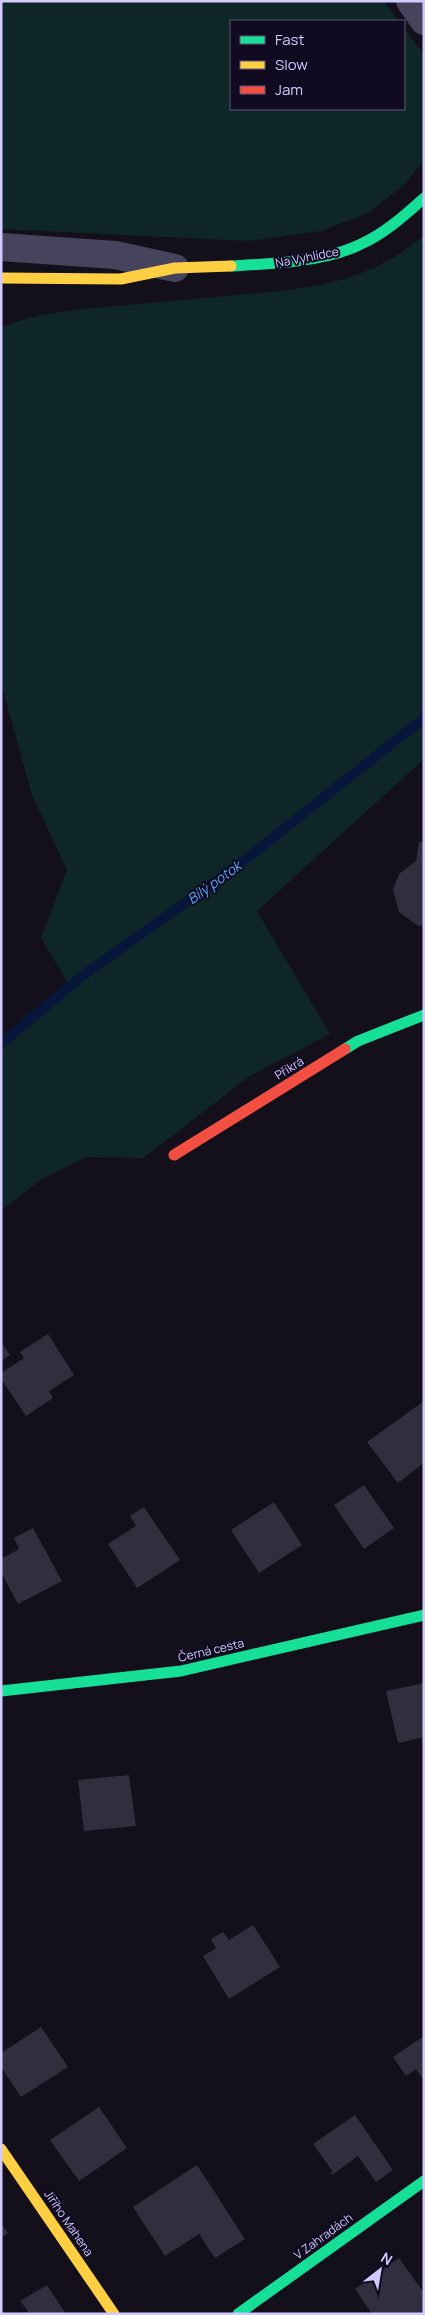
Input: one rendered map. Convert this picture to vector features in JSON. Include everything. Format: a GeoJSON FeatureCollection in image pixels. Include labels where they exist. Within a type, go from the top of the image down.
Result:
{"type":"FeatureCollection","features":[{"type":"Feature","properties":{"kind":"street"},"geometry":{"type":"LineString","coordinates":[[410,1],[424,21]]}},
{"type":"Feature","properties":{"kind":"street","name":"Na Vyhlídce"},"geometry":{"type":"LineString","coordinates":[[1,278],[121,279],[175,268],[273,264],[317,258],[358,246],[389,228],[424,198]]}},
{"type":"Feature","properties":{"kind":"street","name":"Na Vyhlídce"},"geometry":{"type":"LineString","coordinates":[[1,247],[115,254],[175,268]]}},
{"type":"Feature","properties":{"kind":"street"},"geometry":{"type":"LineString","coordinates":[[7,290],[39,278]]}},
{"type":"Feature","properties":{"kind":"street","name":"Příkrá"},"geometry":{"type":"LineString","coordinates":[[174,1155],[358,1041],[424,1015]]}},
{"type":"Feature","properties":{"kind":"street","name":"Černá cesta"},"geometry":{"type":"LineString","coordinates":[[2,1691],[181,1671],[424,1616]]}},
{"type":"Feature","properties":{"kind":"street","name":"Jiřího Mahena"},"geometry":{"type":"LineString","coordinates":[[1,2149],[114,2314]]}},
{"type":"Feature","properties":{"kind":"street","name":"V Zahradách"},"geometry":{"type":"LineString","coordinates":[[238,2314],[424,2181]]}},
{"type":"Feature","properties":{"kind":"green space"},"geometry":{"type":"Polygon","coordinates":[[[1,1],[384,1],[398,20],[230,20],[230,110],[405,110],[405,29],[424,55],[424,160],[403,186],[366,214],[321,231],[248,241],[1,229],[1,1]]]}},
{"type":"Feature","properties":{"kind":"green space"},"geometry":{"type":"Polygon","coordinates":[[[424,235],[424,759],[257,911],[330,1034],[250,1076],[143,1158],[87,1157],[42,1179],[1,1210],[1,1037],[68,983],[41,938],[67,870],[32,795],[1,683],[1,327],[48,314],[272,292],[342,280],[384,263],[424,235]]]}},
{"type":"Feature","properties":{"kind":"building"},"geometry":{"type":"Polygon","coordinates":[[[419,842],[424,842],[424,927],[418,926],[399,912],[393,890],[399,874],[416,861],[419,842]]]}},
{"type":"Feature","properties":{"kind":"building"},"geometry":{"type":"Polygon","coordinates":[[[48,1334],[74,1375],[49,1391],[53,1398],[26,1416],[1,1379],[1,1373],[24,1358],[20,1352],[48,1334]]]}},
{"type":"Feature","properties":{"kind":"building"},"geometry":{"type":"Polygon","coordinates":[[[1,1342],[10,1355],[1,1361],[1,1342]]]}},
{"type":"Feature","properties":{"kind":"building"},"geometry":{"type":"Polygon","coordinates":[[[424,1401],[424,1463],[398,1483],[367,1442],[424,1401]]]}},
{"type":"Feature","properties":{"kind":"building"},"geometry":{"type":"Polygon","coordinates":[[[364,1485],[394,1528],[364,1549],[334,1505],[364,1485]]]}},
{"type":"Feature","properties":{"kind":"building"},"geometry":{"type":"Polygon","coordinates":[[[274,1502],[302,1545],[259,1573],[231,1530],[274,1502]]]}},
{"type":"Feature","properties":{"kind":"building"},"geometry":{"type":"Polygon","coordinates":[[[144,1507],[180,1560],[137,1588],[108,1544],[136,1526],[130,1516],[144,1507]]]}},
{"type":"Feature","properties":{"kind":"building"},"geometry":{"type":"Polygon","coordinates":[[[33,1528],[62,1581],[18,1604],[1,1572],[1,1559],[19,1549],[14,1538],[33,1528]]]}},
{"type":"Feature","properties":{"kind":"building"},"geometry":{"type":"Polygon","coordinates":[[[424,1683],[424,1737],[398,1743],[386,1691],[424,1683]]]}},
{"type":"Feature","properties":{"kind":"building"},"geometry":{"type":"Polygon","coordinates":[[[129,1775],[136,1826],[84,1831],[78,1780],[129,1775]]]}},
{"type":"Feature","properties":{"kind":"building"},"geometry":{"type":"Polygon","coordinates":[[[253,1925],[280,1967],[229,1999],[203,1956],[216,1948],[211,1939],[223,1932],[229,1940],[253,1925]]]}},
{"type":"Feature","properties":{"kind":"building"},"geometry":{"type":"Polygon","coordinates":[[[41,2027],[68,2067],[21,2097],[1,2067],[1,2053],[41,2027]]]}},
{"type":"Feature","properties":{"kind":"building"},"geometry":{"type":"Polygon","coordinates":[[[424,2036],[424,2080],[416,2069],[406,2076],[393,2057],[424,2036]]]}},
{"type":"Feature","properties":{"kind":"building"},"geometry":{"type":"Polygon","coordinates":[[[99,2107],[127,2148],[79,2181],[50,2140],[99,2107]]]}},
{"type":"Feature","properties":{"kind":"building"},"geometry":{"type":"Polygon","coordinates":[[[355,2115],[393,2170],[376,2182],[358,2156],[332,2175],[330,2173],[333,2172],[313,2144],[355,2115]]]}},
{"type":"Feature","properties":{"kind":"building"},"geometry":{"type":"Polygon","coordinates":[[[197,2165],[245,2239],[215,2258],[199,2234],[165,2256],[133,2207],[197,2165]]]}},
{"type":"Feature","properties":{"kind":"building"},"geometry":{"type":"Polygon","coordinates":[[[1,2223],[8,2233],[1,2238],[1,2223]]]}},
{"type":"Feature","properties":{"kind":"building"},"geometry":{"type":"Polygon","coordinates":[[[399,2258],[424,2293],[424,2314],[372,2314],[355,2289],[399,2258]]]}},
{"type":"Feature","properties":{"kind":"building"},"geometry":{"type":"Polygon","coordinates":[[[47,2285],[66,2314],[24,2314],[28,2311],[20,2301],[47,2285]]]}},
{"type":"Feature","properties":{"kind":"waterway","name":"Bílý potok"},"geometry":{"type":"LineString","coordinates":[[1,1044],[82,976],[237,866],[424,718]]}},
{"type":"Feature","properties":{"kind":"traffic: fast"},"geometry":{"type":"LineString","coordinates":[[231,266],[313,259],[345,251],[368,241],[385,230],[424,198]]}},
{"type":"Feature","properties":{"kind":"traffic: fast"},"geometry":{"type":"LineString","coordinates":[[345,1049],[358,1041],[424,1015]]}},
{"type":"Feature","properties":{"kind":"traffic: fast"},"geometry":{"type":"LineString","coordinates":[[1,1691],[181,1671],[424,1615]]}},
{"type":"Feature","properties":{"kind":"traffic: fast"},"geometry":{"type":"LineString","coordinates":[[238,2314],[424,2181]]}},
{"type":"Feature","properties":{"kind":"traffic: slow"},"geometry":{"type":"LineString","coordinates":[[1,278],[121,279],[175,268],[231,266]]}},
{"type":"Feature","properties":{"kind":"traffic: slow"},"geometry":{"type":"LineString","coordinates":[[1,2149],[114,2314]]}},
{"type":"Feature","properties":{"kind":"traffic: jam"},"geometry":{"type":"LineString","coordinates":[[174,1155],[345,1049]]}}]}
